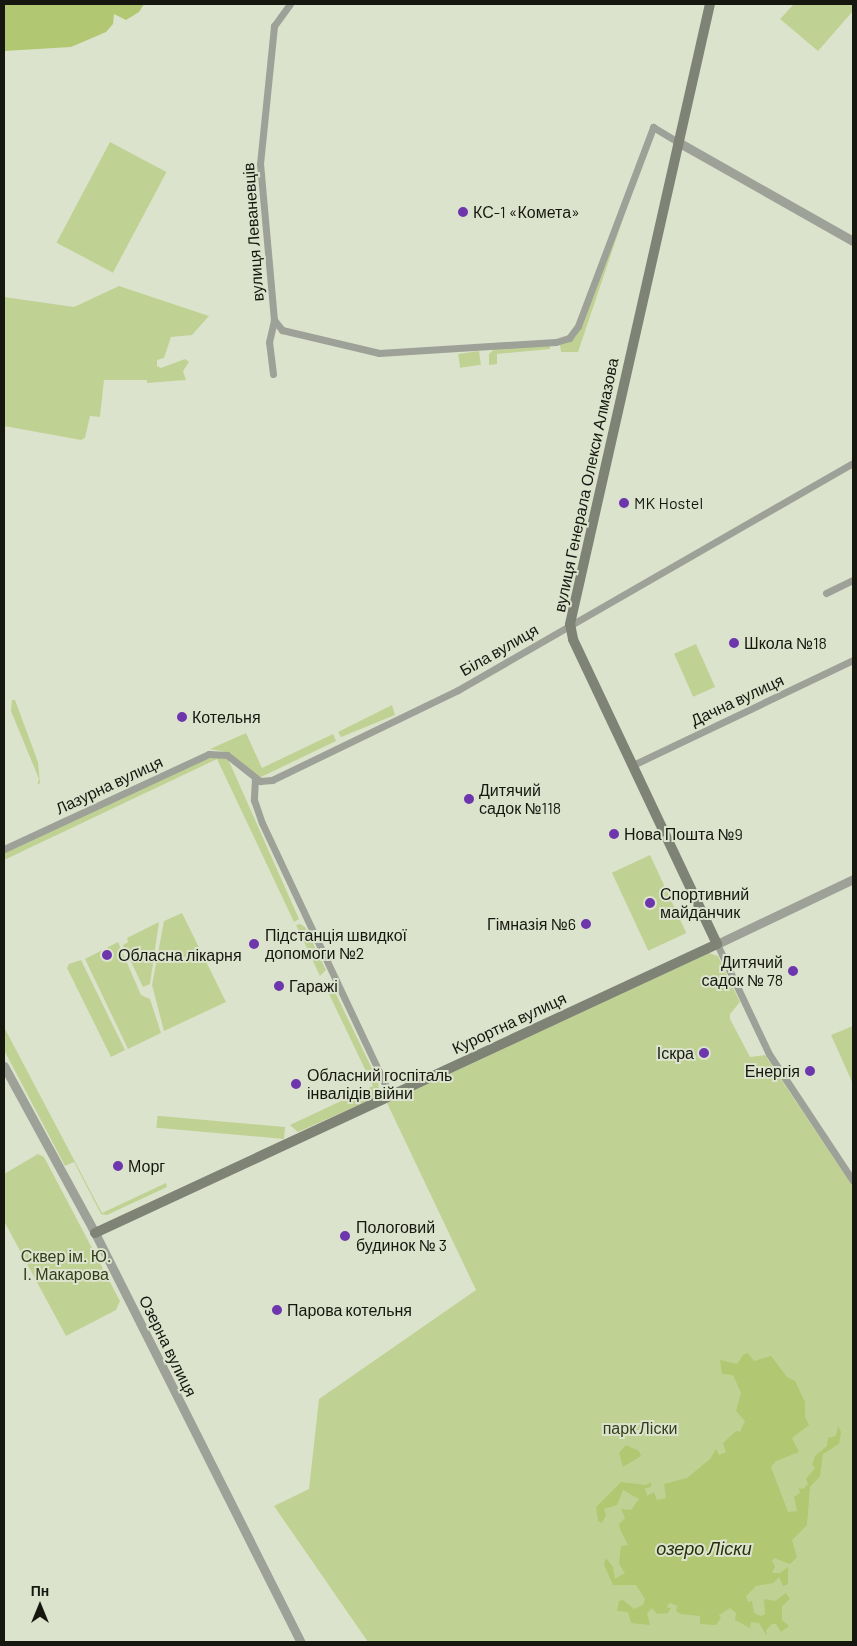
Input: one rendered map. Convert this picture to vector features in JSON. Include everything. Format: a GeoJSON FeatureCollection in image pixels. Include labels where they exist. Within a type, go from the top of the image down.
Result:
{"type":"FeatureCollection","features":[{"type":"Feature","properties":{"kind":"main road","name":"вулиця Генерала Олекси Алмазова"},"geometry":{"type":"LineString","coordinates":[[710,4],[570,624],[573,639],[717,944]]}},
{"type":"Feature","properties":{"kind":"main road","name":"Курортна вулиця"},"geometry":{"type":"LineString","coordinates":[[95,1233],[717,944]]}},
{"type":"Feature","properties":{"kind":"street","name":"вулиця Леваневців"},"geometry":{"type":"LineString","coordinates":[[273,374],[269,342],[274,320],[260,164],[274,26],[290,4]]}},
{"type":"Feature","properties":{"kind":"street"},"geometry":{"type":"LineString","coordinates":[[274,320],[282,330],[379,353],[556,342],[569,338],[578,326],[653,127],[853,241]]}},
{"type":"Feature","properties":{"kind":"street","name":"Біла вулиця"},"geometry":{"type":"LineString","coordinates":[[255,778],[260,782],[272,780],[458,690],[853,463]]}},
{"type":"Feature","properties":{"kind":"street"},"geometry":{"type":"LineString","coordinates":[[826,594],[853,580]]}},
{"type":"Feature","properties":{"kind":"street","name":"Дачна вулиця"},"geometry":{"type":"LineString","coordinates":[[633,765],[853,660]]}},
{"type":"Feature","properties":{"kind":"street","name":"Лазурна вулиця"},"geometry":{"type":"LineString","coordinates":[[4,849],[209,754],[227,755],[255,778]]}},
{"type":"Feature","properties":{"kind":"street"},"geometry":{"type":"LineString","coordinates":[[255,778],[254,800],[262,824],[390,1095]]}},
{"type":"Feature","properties":{"kind":"street","name":"Курортна вулиця"},"geometry":{"type":"LineString","coordinates":[[717,944],[853,878]]}},
{"type":"Feature","properties":{"kind":"street","name":"вулиця Генерала Олекси Алмазова"},"geometry":{"type":"LineString","coordinates":[[717,944],[769,1054],[853,1181]]}},
{"type":"Feature","properties":{"kind":"street","name":"Озерна вулиця"},"geometry":{"type":"LineString","coordinates":[[4,1066],[95,1233],[300,1642]]}},
{"type":"Feature","properties":{"kind":"green space"},"geometry":{"type":"Polygon","coordinates":[[[794,4],[853,4],[853,11],[818,51],[780,19],[794,4]]]}},
{"type":"Feature","properties":{"kind":"green space"},"geometry":{"type":"Polygon","coordinates":[[[110,142],[167,172],[113,273],[56,243],[110,142]]]}},
{"type":"Feature","properties":{"kind":"green space"},"geometry":{"type":"Polygon","coordinates":[[[626,210],[578,352],[561,352],[560,345],[570,341],[581,327],[626,210]]]}},
{"type":"Feature","properties":{"kind":"green space"},"geometry":{"type":"Polygon","coordinates":[[[119,286],[209,316],[192,335],[171,337],[164,358],[157,360],[157,366],[161,368],[185,359],[189,362],[183,371],[186,380],[147,383],[147,380],[104,380],[100,417],[90,416],[85,438],[81,440],[4,426],[4,297],[74,307],[119,286]]]}},
{"type":"Feature","properties":{"kind":"green space"},"geometry":{"type":"Polygon","coordinates":[[[550,345],[550,349],[497,354],[497,364],[489,365],[489,354],[494,349],[550,345]]]}},
{"type":"Feature","properties":{"kind":"green space"},"geometry":{"type":"Polygon","coordinates":[[[479,351],[481,365],[460,368],[458,354],[479,351]]]}},
{"type":"Feature","properties":{"kind":"green space"},"geometry":{"type":"Polygon","coordinates":[[[696,644],[715,687],[693,697],[674,654],[696,644]]]}},
{"type":"Feature","properties":{"kind":"green space"},"geometry":{"type":"Polygon","coordinates":[[[12,700],[15,700],[38,762],[40,783],[37,785],[39,779],[11,711],[12,700]]]}},
{"type":"Feature","properties":{"kind":"green space"},"geometry":{"type":"Polygon","coordinates":[[[392,705],[395,715],[341,737],[338,732],[392,705]]]}},
{"type":"Feature","properties":{"kind":"green space"},"geometry":{"type":"Polygon","coordinates":[[[246,733],[262,768],[333,734],[336,741],[261,777],[249,772],[230,753],[210,749],[246,733]]]}},
{"type":"Feature","properties":{"kind":"green space"},"geometry":{"type":"Polygon","coordinates":[[[211,756],[228,759],[299,919],[294,922],[217,759],[4,860],[4,853],[211,756]]]}},
{"type":"Feature","properties":{"kind":"green space","name":"Спортивний майданчик"},"geometry":{"type":"Polygon","coordinates":[[[650,855],[686,933],[648,951],[612,873],[650,855]]]}},
{"type":"Feature","properties":{"kind":"green space"},"geometry":{"type":"Polygon","coordinates":[[[182,913],[226,1002],[164,1031],[152,985],[164,921],[182,913]]]}},
{"type":"Feature","properties":{"kind":"green space"},"geometry":{"type":"Polygon","coordinates":[[[159,922],[150,984],[143,987],[123,945],[128,942],[127,938],[159,922]]]}},
{"type":"Feature","properties":{"kind":"green space"},"geometry":{"type":"Polygon","coordinates":[[[300,924],[305,927],[326,970],[320,976],[296,925],[300,924]]]}},
{"type":"Feature","properties":{"kind":"green space"},"geometry":{"type":"Polygon","coordinates":[[[118,942],[141,995],[150,999],[161,1033],[128,1049],[85,959],[118,942]]]}},
{"type":"Feature","properties":{"kind":"green space","name":"парк Ліски"},"geometry":{"type":"Polygon","coordinates":[[[709,953],[718,956],[740,1002],[730,1014],[730,1019],[750,1057],[765,1055],[853,1187],[853,1642],[368,1642],[274,1506],[309,1489],[319,1399],[476,1290],[387,1103],[709,953]]]}},
{"type":"Feature","properties":{"kind":"green space"},"geometry":{"type":"Polygon","coordinates":[[[81,960],[125,1050],[111,1057],[67,968],[69,964],[81,960]]]}},
{"type":"Feature","properties":{"kind":"green space"},"geometry":{"type":"Polygon","coordinates":[[[335,992],[378,1081],[379,1090],[374,1098],[298,1132],[290,1125],[373,1086],[329,994],[335,992]]]}},
{"type":"Feature","properties":{"kind":"green space"},"geometry":{"type":"Polygon","coordinates":[[[853,1026],[853,1084],[831,1035],[853,1026]]]}},
{"type":"Feature","properties":{"kind":"green space"},"geometry":{"type":"Polygon","coordinates":[[[4,1027],[102,1213],[166,1183],[167,1187],[107,1215],[101,1214],[74,1162],[65,1166],[4,1050],[4,1027]]]}},
{"type":"Feature","properties":{"kind":"green space"},"geometry":{"type":"Polygon","coordinates":[[[157,1116],[285,1127],[284,1139],[156,1128],[157,1116]]]}},
{"type":"Feature","properties":{"kind":"green space","name":"Сквер ім. Ю. І. Макарова"},"geometry":{"type":"Polygon","coordinates":[[[38,1154],[44,1157],[120,1301],[116,1310],[66,1336],[4,1221],[4,1174],[38,1154]]]}},
{"type":"Feature","properties":{"kind":"water"},"geometry":{"type":"Polygon","coordinates":[[[4,4],[144,4],[139,12],[126,20],[114,14],[113,24],[106,32],[71,47],[4,51],[4,4]]]}},
{"type":"Feature","properties":{"kind":"water","name":"озеро Ліски"},"geometry":{"type":"Polygon","coordinates":[[[748,1353],[754,1361],[771,1356],[787,1377],[795,1381],[805,1402],[805,1417],[809,1425],[792,1438],[799,1452],[776,1461],[771,1467],[788,1512],[797,1511],[794,1497],[800,1493],[799,1488],[803,1489],[808,1484],[806,1479],[815,1468],[812,1465],[815,1456],[827,1446],[828,1438],[836,1436],[838,1426],[841,1432],[839,1444],[823,1454],[820,1476],[810,1487],[807,1525],[792,1540],[797,1557],[790,1564],[774,1558],[772,1561],[775,1566],[772,1573],[780,1573],[788,1567],[788,1584],[783,1586],[779,1577],[773,1583],[756,1586],[746,1596],[748,1602],[752,1601],[754,1613],[761,1616],[765,1614],[764,1599],[775,1601],[786,1593],[790,1599],[782,1606],[782,1620],[789,1626],[781,1632],[776,1624],[772,1624],[766,1630],[767,1636],[759,1623],[751,1622],[750,1628],[735,1620],[736,1613],[730,1608],[719,1615],[721,1618],[716,1625],[700,1624],[700,1616],[681,1614],[676,1611],[677,1606],[670,1603],[666,1607],[671,1608],[668,1613],[657,1614],[652,1608],[647,1613],[650,1625],[631,1623],[628,1612],[617,1611],[619,1601],[623,1600],[634,1609],[643,1605],[645,1599],[636,1585],[613,1585],[604,1565],[606,1558],[613,1567],[615,1579],[625,1573],[619,1564],[621,1546],[628,1545],[619,1524],[625,1518],[621,1509],[631,1510],[639,1499],[623,1490],[617,1505],[604,1509],[606,1515],[602,1523],[598,1521],[596,1507],[621,1482],[646,1485],[651,1482],[651,1487],[645,1488],[647,1496],[654,1492],[657,1500],[666,1498],[664,1484],[687,1478],[710,1459],[716,1449],[719,1455],[726,1452],[723,1443],[736,1431],[740,1432],[745,1421],[736,1411],[741,1393],[733,1375],[722,1374],[720,1360],[737,1364],[743,1355],[748,1353]]]}},
{"type":"Feature","properties":{"kind":"water"},"geometry":{"type":"Polygon","coordinates":[[[626,1445],[639,1451],[641,1456],[623,1467],[619,1453],[626,1445]]]}},
{"type":"Feature","properties":{"kind":"place","name":"КС-1 «Комета»"},"geometry":{"type":"Point","coordinates":[463,212]}},
{"type":"Feature","properties":{"kind":"place","name":"MK Hostel"},"geometry":{"type":"Point","coordinates":[624,503]}},
{"type":"Feature","properties":{"kind":"place","name":"Школа №18"},"geometry":{"type":"Point","coordinates":[734,643]}},
{"type":"Feature","properties":{"kind":"place","name":"Котельня"},"geometry":{"type":"Point","coordinates":[182,717]}},
{"type":"Feature","properties":{"kind":"place","name":"Дитячий садок №118"},"geometry":{"type":"Point","coordinates":[469,799]}},
{"type":"Feature","properties":{"kind":"place","name":"Нова Пошта №9"},"geometry":{"type":"Point","coordinates":[614,834]}},
{"type":"Feature","properties":{"kind":"place","name":"Спортивний майданчик"},"geometry":{"type":"Point","coordinates":[650,903]}},
{"type":"Feature","properties":{"kind":"place","name":"Гімназія №6"},"geometry":{"type":"Point","coordinates":[586,924]}},
{"type":"Feature","properties":{"kind":"place","name":"Підстанція швидкої допомоги №2"},"geometry":{"type":"Point","coordinates":[254,944]}},
{"type":"Feature","properties":{"kind":"place","name":"Обласна лікарня"},"geometry":{"type":"Point","coordinates":[107,955]}},
{"type":"Feature","properties":{"kind":"place","name":"Дитячий садок № 78"},"geometry":{"type":"Point","coordinates":[793,971]}},
{"type":"Feature","properties":{"kind":"place","name":"Гаражі"},"geometry":{"type":"Point","coordinates":[279,986]}},
{"type":"Feature","properties":{"kind":"place","name":"Іскра"},"geometry":{"type":"Point","coordinates":[704,1053]}},
{"type":"Feature","properties":{"kind":"place","name":"Енергія"},"geometry":{"type":"Point","coordinates":[810,1071]}},
{"type":"Feature","properties":{"kind":"place","name":"Обласний госпіталь інвалідів війни"},"geometry":{"type":"Point","coordinates":[296,1084]}},
{"type":"Feature","properties":{"kind":"place","name":"Морг"},"geometry":{"type":"Point","coordinates":[118,1166]}},
{"type":"Feature","properties":{"kind":"place","name":"Пологовий будинок № 3"},"geometry":{"type":"Point","coordinates":[345,1236]}},
{"type":"Feature","properties":{"kind":"place","name":"Парова котельня"},"geometry":{"type":"Point","coordinates":[277,1310]}}]}
